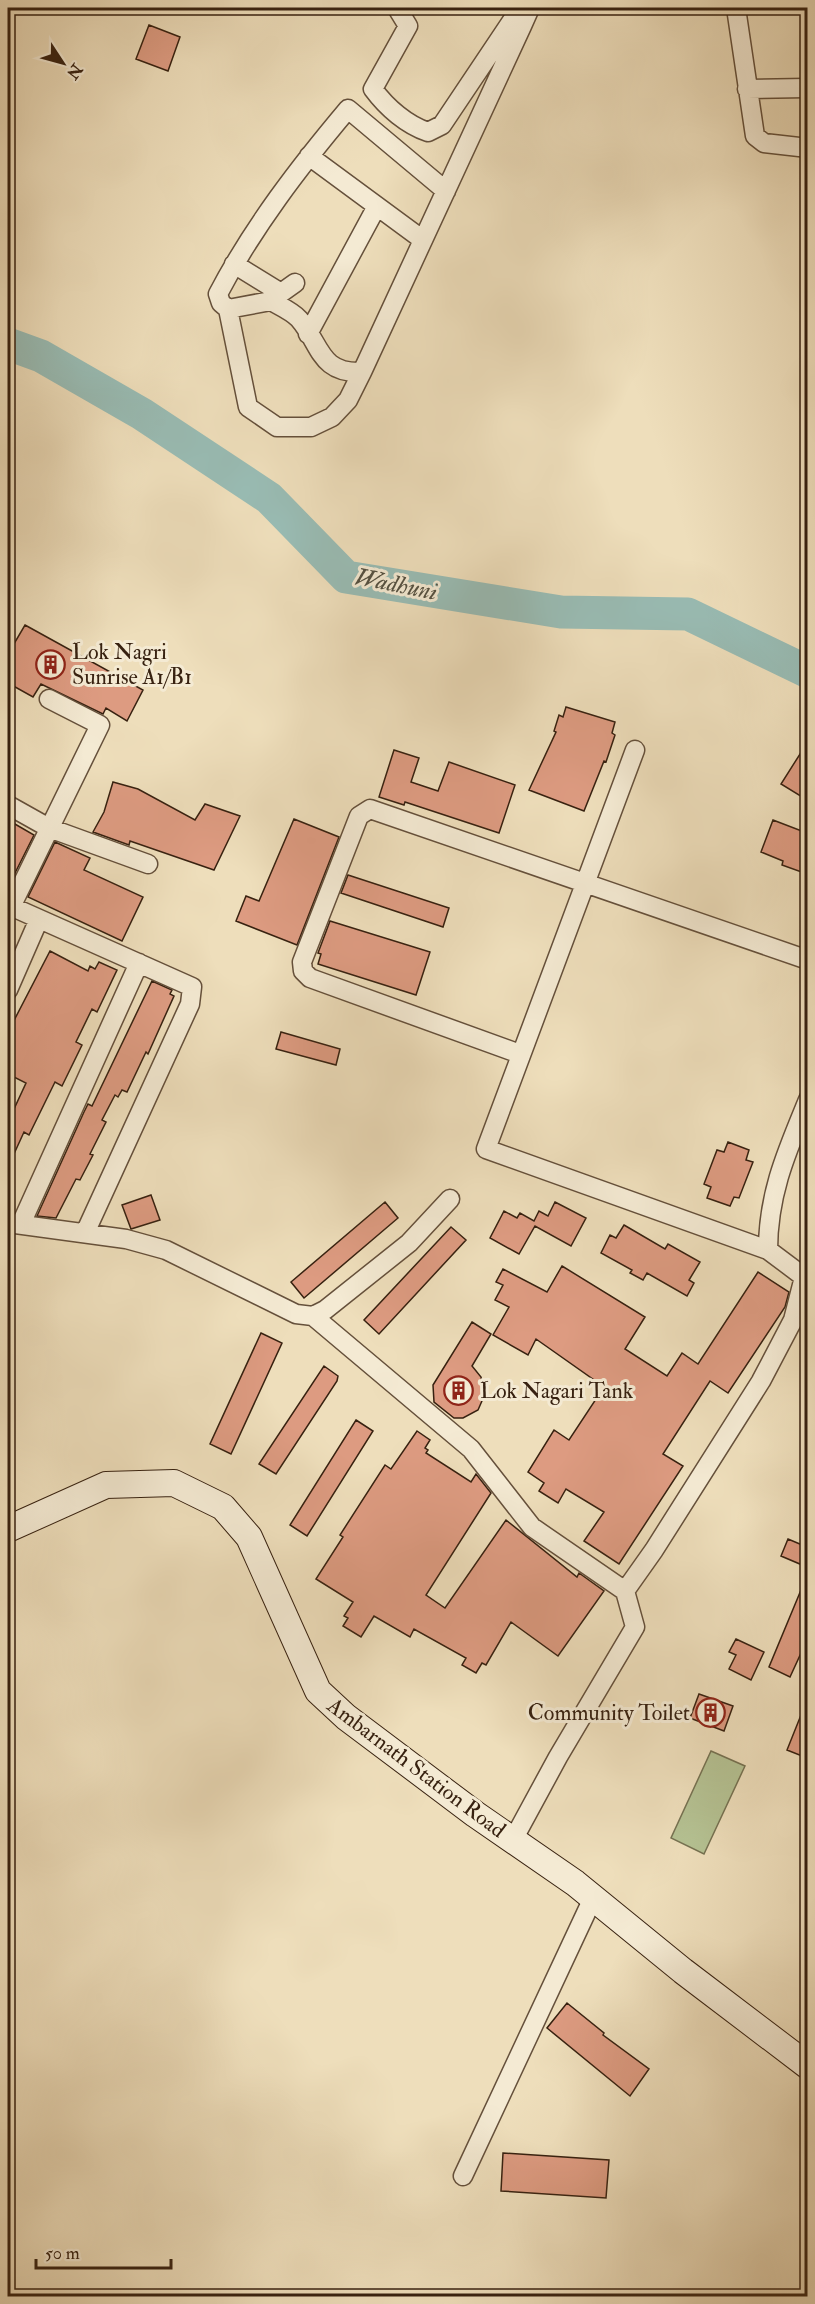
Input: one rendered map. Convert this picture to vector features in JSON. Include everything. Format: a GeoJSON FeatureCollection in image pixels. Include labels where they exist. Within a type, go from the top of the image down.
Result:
{"type":"FeatureCollection","features":[{"type":"Feature","properties":{"kind":"main road","name":"Ambarnath Station Road"},"geometry":{"type":"LineString","coordinates":[[8,1529],[106,1485],[174,1483],[223,1507],[249,1537],[318,1691],[346,1717],[593,1898],[807,2066]]}},
{"type":"Feature","properties":{"kind":"street"},"geometry":{"type":"LineString","coordinates":[[397,8],[408,26],[402,42],[383,68],[373,89],[413,127],[429,132],[442,125],[513,19]]}},
{"type":"Feature","properties":{"kind":"street"},"geometry":{"type":"LineString","coordinates":[[446,191],[348,109],[309,156],[234,264],[218,294],[221,303],[228,309],[248,407],[277,427],[311,427],[332,417],[348,400],[362,372],[446,191],[530,8]]}},
{"type":"Feature","properties":{"kind":"street"},"geometry":{"type":"LineString","coordinates":[[736,8],[755,136],[764,143],[807,148]]}},
{"type":"Feature","properties":{"kind":"street"},"geometry":{"type":"LineString","coordinates":[[747,89],[806,88]]}},
{"type":"Feature","properties":{"kind":"street"},"geometry":{"type":"LineString","coordinates":[[309,156],[423,240]]}},
{"type":"Feature","properties":{"kind":"street"},"geometry":{"type":"LineString","coordinates":[[308,334],[377,206]]}},
{"type":"Feature","properties":{"kind":"street"},"geometry":{"type":"LineString","coordinates":[[234,264],[281,293],[296,283]]}},
{"type":"Feature","properties":{"kind":"street"},"geometry":{"type":"LineString","coordinates":[[228,309],[272,301],[299,318],[319,353],[334,367],[349,373],[362,372]]}},
{"type":"Feature","properties":{"kind":"street"},"geometry":{"type":"LineString","coordinates":[[50,699],[100,725],[9,906],[192,987],[190,1004],[86,1233]]}},
{"type":"Feature","properties":{"kind":"street"},"geometry":{"type":"LineString","coordinates":[[625,1591],[730,1431],[793,1320],[804,1277],[768,1250],[486,1149],[635,750]]}},
{"type":"Feature","properties":{"kind":"street"},"geometry":{"type":"LineString","coordinates":[[8,805],[49,828],[148,864]]}},
{"type":"Feature","properties":{"kind":"street"},"geometry":{"type":"LineString","coordinates":[[520,1054],[310,978],[303,971],[302,962],[359,816],[370,809],[807,960]]}},
{"type":"Feature","properties":{"kind":"street"},"geometry":{"type":"LineString","coordinates":[[8,990],[39,919]]}},
{"type":"Feature","properties":{"kind":"street"},"geometry":{"type":"LineString","coordinates":[[139,963],[14,1224],[126,1239],[166,1250],[297,1314],[313,1316],[471,1449],[532,1527],[625,1591],[635,1627],[558,1757],[513,1840]]}},
{"type":"Feature","properties":{"kind":"street"},"geometry":{"type":"LineString","coordinates":[[768,1250],[768,1224],[777,1176],[807,1100]]}},
{"type":"Feature","properties":{"kind":"street"},"geometry":{"type":"LineString","coordinates":[[313,1316],[325,1310],[409,1243],[450,1199]]}},
{"type":"Feature","properties":{"kind":"street"},"geometry":{"type":"LineString","coordinates":[[463,2176],[593,1898]]}},
{"type":"Feature","properties":{"kind":"green space"},"geometry":{"type":"Polygon","coordinates":[[[711,1751],[745,1766],[704,1854],[671,1838],[711,1751]]]}},
{"type":"Feature","properties":{"kind":"building"},"geometry":{"type":"Polygon","coordinates":[[[149,25],[180,37],[168,71],[136,59],[149,25]]]}},
{"type":"Feature","properties":{"kind":"building","name":"Lok Nagri Sunrise A1/B1"},"geometry":{"type":"Polygon","coordinates":[[[25,625],[143,690],[127,721],[106,708],[103,714],[41,684],[33,697],[8,683],[8,654],[25,625]]]}},
{"type":"Feature","properties":{"kind":"building"},"geometry":{"type":"Polygon","coordinates":[[[566,707],[615,722],[612,733],[615,735],[606,762],[604,761],[584,811],[529,790],[556,732],[554,731],[559,715],[563,717],[566,707]]]}},
{"type":"Feature","properties":{"kind":"building"},"geometry":{"type":"Polygon","coordinates":[[[807,743],[807,800],[781,784],[807,743]]]}},
{"type":"Feature","properties":{"kind":"building"},"geometry":{"type":"Polygon","coordinates":[[[394,750],[419,758],[411,782],[438,791],[449,762],[515,785],[499,833],[405,802],[404,805],[379,797],[394,750]]]}},
{"type":"Feature","properties":{"kind":"building"},"geometry":{"type":"Polygon","coordinates":[[[113,782],[138,789],[195,820],[205,804],[240,816],[214,870],[130,841],[129,845],[93,832],[104,812],[113,782]]]}},
{"type":"Feature","properties":{"kind":"building"},"geometry":{"type":"Polygon","coordinates":[[[294,819],[339,837],[297,945],[236,921],[246,896],[259,901],[294,819]]]}},
{"type":"Feature","properties":{"kind":"building"},"geometry":{"type":"Polygon","coordinates":[[[8,820],[34,835],[8,887],[8,820]]]}},
{"type":"Feature","properties":{"kind":"building"},"geometry":{"type":"Polygon","coordinates":[[[773,820],[807,833],[807,874],[782,865],[783,861],[761,852],[773,820]]]}},
{"type":"Feature","properties":{"kind":"building"},"geometry":{"type":"Polygon","coordinates":[[[55,842],[90,858],[84,870],[143,897],[122,941],[28,897],[55,842]]]}},
{"type":"Feature","properties":{"kind":"building"},"geometry":{"type":"Polygon","coordinates":[[[348,875],[449,908],[443,927],[341,893],[348,875]]]}},
{"type":"Feature","properties":{"kind":"building"},"geometry":{"type":"Polygon","coordinates":[[[330,921],[430,952],[416,995],[318,964],[321,954],[318,953],[330,921]]]}},
{"type":"Feature","properties":{"kind":"building"},"geometry":{"type":"Polygon","coordinates":[[[50,951],[88,971],[90,966],[95,969],[99,962],[117,970],[97,1012],[92,1009],[76,1042],[82,1045],[62,1086],[55,1082],[29,1135],[24,1132],[8,1167],[8,1122],[26,1083],[8,1074],[8,1032],[50,951]]]}},
{"type":"Feature","properties":{"kind":"building"},"geometry":{"type":"Polygon","coordinates":[[[152,981],[172,990],[170,994],[174,996],[148,1054],[146,1052],[127,1092],[122,1090],[118,1097],[115,1095],[102,1120],[106,1122],[90,1154],[93,1155],[80,1180],[76,1179],[56,1218],[37,1216],[84,1112],[88,1104],[92,1106],[152,981]]]}},
{"type":"Feature","properties":{"kind":"building"},"geometry":{"type":"Polygon","coordinates":[[[281,1032],[340,1049],[336,1065],[276,1049],[281,1032]]]}},
{"type":"Feature","properties":{"kind":"building"},"geometry":{"type":"Polygon","coordinates":[[[728,1142],[749,1150],[746,1160],[753,1162],[739,1198],[734,1197],[730,1206],[707,1198],[711,1187],[704,1184],[717,1150],[724,1152],[728,1142]]]}},
{"type":"Feature","properties":{"kind":"building"},"geometry":{"type":"Polygon","coordinates":[[[151,1195],[160,1220],[131,1229],[122,1205],[151,1195]]]}},
{"type":"Feature","properties":{"kind":"building"},"geometry":{"type":"Polygon","coordinates":[[[385,1202],[398,1218],[304,1298],[291,1282],[385,1202]]]}},
{"type":"Feature","properties":{"kind":"building"},"geometry":{"type":"Polygon","coordinates":[[[555,1202],[586,1218],[571,1246],[535,1226],[519,1254],[490,1238],[504,1211],[517,1218],[520,1213],[534,1221],[539,1211],[548,1216],[555,1202]]]}},
{"type":"Feature","properties":{"kind":"building"},"geometry":{"type":"Polygon","coordinates":[[[624,1225],[665,1249],[668,1244],[700,1262],[689,1280],[694,1283],[687,1296],[647,1273],[643,1280],[630,1273],[632,1270],[601,1253],[610,1235],[616,1238],[624,1225]]]}},
{"type":"Feature","properties":{"kind":"building"},"geometry":{"type":"Polygon","coordinates":[[[451,1227],[466,1240],[379,1334],[364,1320],[451,1227]]]}},
{"type":"Feature","properties":{"kind":"building"},"geometry":{"type":"Polygon","coordinates":[[[562,1266],[645,1317],[625,1349],[667,1376],[682,1353],[698,1364],[758,1272],[789,1292],[785,1307],[728,1393],[710,1381],[663,1454],[683,1466],[619,1564],[584,1541],[604,1512],[566,1489],[558,1503],[539,1491],[544,1483],[528,1472],[554,1430],[569,1440],[604,1387],[536,1339],[528,1355],[493,1335],[509,1307],[495,1300],[503,1285],[496,1282],[503,1269],[547,1292],[562,1266]]]}},
{"type":"Feature","properties":{"kind":"building","name":"Lok Nagari Tank"},"geometry":{"type":"Polygon","coordinates":[[[472,1322],[491,1334],[472,1366],[481,1377],[485,1394],[478,1410],[463,1418],[454,1418],[434,1402],[433,1385],[472,1322]]]}},
{"type":"Feature","properties":{"kind":"building"},"geometry":{"type":"Polygon","coordinates":[[[261,1333],[282,1343],[231,1454],[210,1444],[261,1333]]]}},
{"type":"Feature","properties":{"kind":"building"},"geometry":{"type":"Polygon","coordinates":[[[324,1366],[338,1376],[337,1381],[276,1474],[259,1464],[324,1366]]]}},
{"type":"Feature","properties":{"kind":"building"},"geometry":{"type":"Polygon","coordinates":[[[356,1420],[373,1431],[307,1536],[290,1525],[356,1420]]]}},
{"type":"Feature","properties":{"kind":"building"},"geometry":{"type":"Polygon","coordinates":[[[417,1431],[430,1440],[425,1448],[428,1450],[426,1453],[471,1482],[476,1474],[491,1493],[426,1595],[445,1608],[506,1520],[577,1577],[579,1573],[604,1591],[558,1656],[511,1622],[486,1665],[482,1663],[476,1673],[462,1665],[466,1658],[414,1629],[410,1637],[374,1616],[361,1637],[343,1626],[348,1618],[344,1616],[353,1602],[316,1579],[343,1537],[340,1535],[385,1465],[391,1469],[417,1431]]]}},
{"type":"Feature","properties":{"kind":"building"},"geometry":{"type":"Polygon","coordinates":[[[788,1539],[807,1547],[807,1567],[781,1556],[788,1539]]]}},
{"type":"Feature","properties":{"kind":"building"},"geometry":{"type":"Polygon","coordinates":[[[806,1578],[807,1640],[790,1677],[769,1667],[806,1578]]]}},
{"type":"Feature","properties":{"kind":"building"},"geometry":{"type":"Polygon","coordinates":[[[736,1639],[764,1652],[751,1680],[729,1669],[736,1655],[729,1652],[736,1639]]]}},
{"type":"Feature","properties":{"kind":"building","name":"Community Toilet"},"geometry":{"type":"Polygon","coordinates":[[[699,1694],[733,1706],[724,1731],[690,1718],[699,1694]]]}},
{"type":"Feature","properties":{"kind":"building"},"geometry":{"type":"Polygon","coordinates":[[[807,1700],[807,1758],[787,1750],[807,1700]]]}},
{"type":"Feature","properties":{"kind":"building"},"geometry":{"type":"Polygon","coordinates":[[[567,2003],[604,2033],[603,2035],[649,2069],[630,2096],[547,2028],[567,2003]]]}},
{"type":"Feature","properties":{"kind":"building"},"geometry":{"type":"Polygon","coordinates":[[[503,2153],[609,2160],[606,2198],[501,2191],[503,2153]]]}},
{"type":"Feature","properties":{"kind":"waterway","name":"Wadhuni"},"geometry":{"type":"LineString","coordinates":[[8,344],[41,356],[142,414],[269,498],[346,577],[561,612],[688,614],[808,672]]}},
{"type":"Feature","properties":{"kind":"place","name":"Lok Nagri Sunrise A1/B1"},"geometry":{"type":"Point","coordinates":[51,664]}},
{"type":"Feature","properties":{"kind":"place","name":"Lok Nagari Tank"},"geometry":{"type":"Point","coordinates":[459,1390]}},
{"type":"Feature","properties":{"kind":"place","name":"Community Toilet"},"geometry":{"type":"Point","coordinates":[711,1712]}}]}
